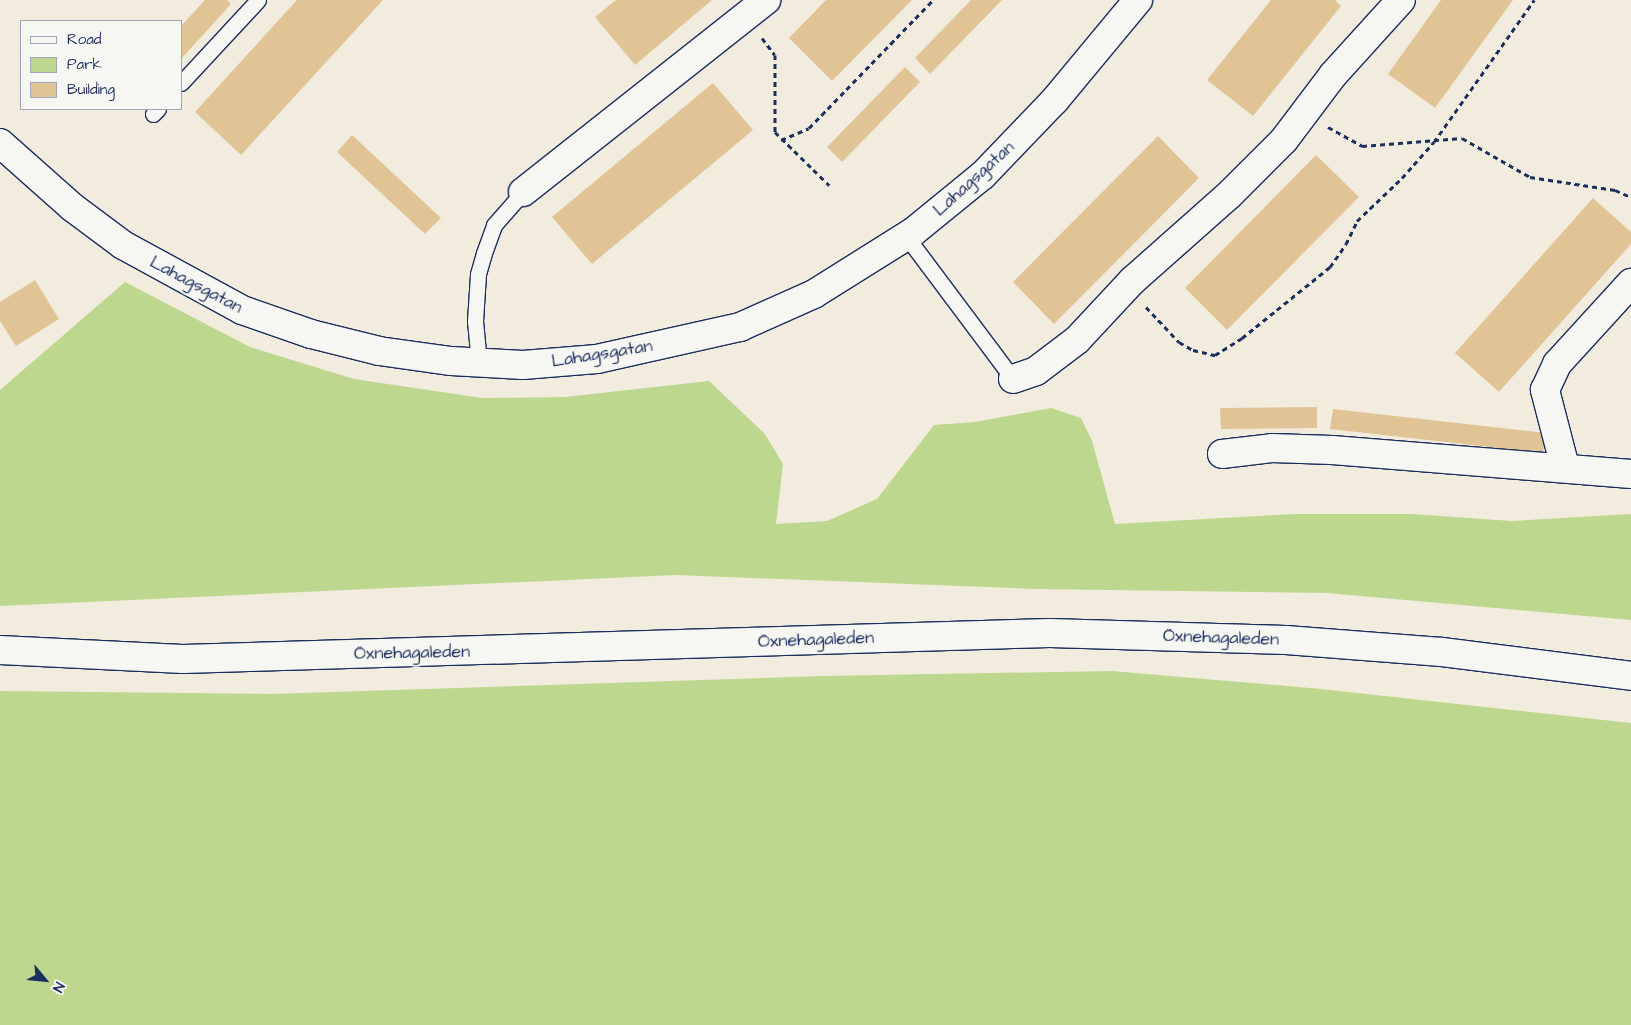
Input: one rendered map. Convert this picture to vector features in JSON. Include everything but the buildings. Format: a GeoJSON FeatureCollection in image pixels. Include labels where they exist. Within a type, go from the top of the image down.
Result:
{"type":"FeatureCollection","features":[{"type":"Feature","properties":{"kind":"street"},"geometry":{"type":"LineString","coordinates":[[523,192],[766,0]]}},
{"type":"Feature","properties":{"kind":"street","name":"Lahagsgatan"},"geometry":{"type":"LineString","coordinates":[[0,143],[72,207],[123,245],[242,310],[311,334],[379,351],[523,366],[597,359],[740,327],[814,294],[906,236],[983,175],[1055,100],[1138,0]]}},
{"type":"Feature","properties":{"kind":"street"},"geometry":{"type":"LineString","coordinates":[[1013,378],[1036,371],[1077,340],[1127,286],[1229,195],[1284,140],[1308,108],[1401,0]]}},
{"type":"Feature","properties":{"kind":"street"},"geometry":{"type":"LineString","coordinates":[[1564,467],[1545,390],[1557,364],[1631,283]]}},
{"type":"Feature","properties":{"kind":"street"},"geometry":{"type":"LineString","coordinates":[[1222,454],[1272,448],[1332,450],[1564,467],[1631,474]]}},
{"type":"Feature","properties":{"kind":"street","name":"Öxnehagaleden"},"geometry":{"type":"LineString","coordinates":[[0,650],[183,659],[1050,633],[1286,640],[1442,652],[1631,676]]}},
{"type":"Feature","properties":{"kind":"lane"},"geometry":{"type":"LineString","coordinates":[[182,82],[258,0]]}},
{"type":"Feature","properties":{"kind":"lane"},"geometry":{"type":"LineString","coordinates":[[480,363],[475,321],[478,274],[494,225],[523,192]]}},
{"type":"Feature","properties":{"kind":"lane"},"geometry":{"type":"LineString","coordinates":[[906,236],[1013,378]]}},
{"type":"Feature","properties":{"kind":"path"},"geometry":{"type":"LineString","coordinates":[[781,140],[809,128],[933,0]]}},
{"type":"Feature","properties":{"kind":"path"},"geometry":{"type":"LineString","coordinates":[[1127,286],[1179,342],[1193,350],[1215,355],[1242,338],[1330,267],[1346,244],[1356,222],[1402,178],[1434,142],[1534,0]]}},
{"type":"Feature","properties":{"kind":"path"},"geometry":{"type":"LineString","coordinates":[[745,16],[775,54],[773,120],[775,132],[781,140],[829,185]]}},
{"type":"Feature","properties":{"kind":"path"},"geometry":{"type":"LineString","coordinates":[[1308,108],[1334,132],[1362,146],[1434,142],[1462,138],[1530,177],[1615,190],[1631,197]]}},
{"type":"Feature","properties":{"kind":"green space"},"geometry":{"type":"Polygon","coordinates":[[[125,282],[250,347],[354,379],[482,398],[565,397],[709,381],[765,434],[783,464],[776,524],[827,521],[877,499],[934,425],[975,422],[1051,408],[1081,418],[1092,441],[1115,524],[1294,514],[1412,514],[1512,521],[1631,514],[1631,620],[1327,593],[1036,589],[676,575],[0,606],[0,390],[125,282]]]}},
{"type":"Feature","properties":{"kind":"green space"},"geometry":{"type":"Polygon","coordinates":[[[1112,671],[1321,689],[1631,723],[1631,1025],[0,1025],[0,691],[272,694],[822,676],[1112,671]]]}}]}
